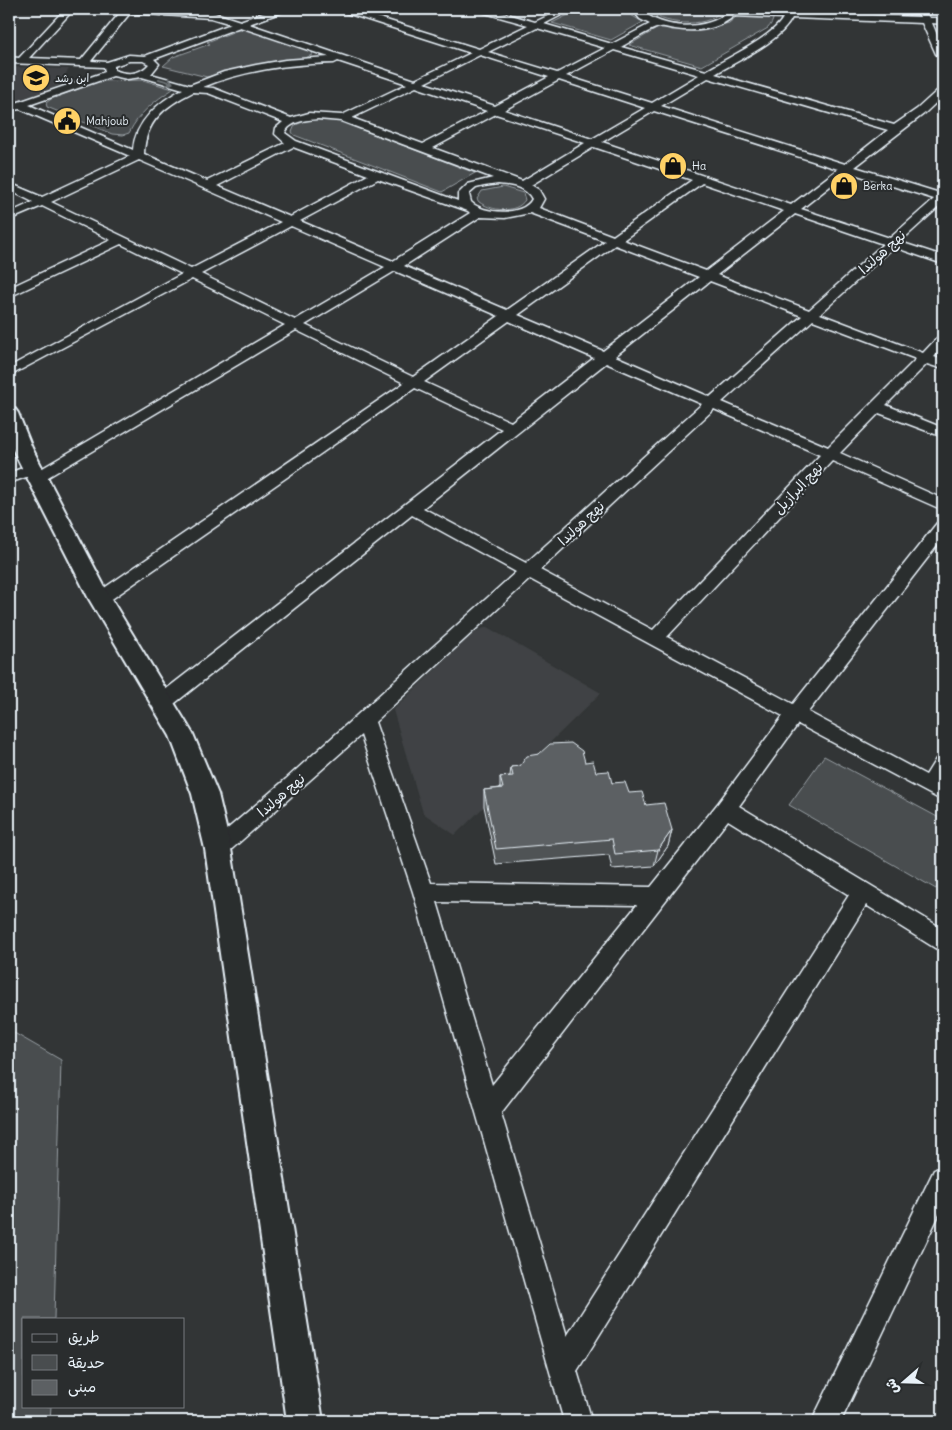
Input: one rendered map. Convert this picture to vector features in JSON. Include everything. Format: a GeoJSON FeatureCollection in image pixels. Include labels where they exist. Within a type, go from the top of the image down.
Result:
{"type":"FeatureCollection","features":[{"type":"Feature","properties":{"kind":"street"},"geometry":{"type":"LineString","coordinates":[[9,13],[13,9]]}},
{"type":"Feature","properties":{"kind":"street"},"geometry":{"type":"LineString","coordinates":[[21,61],[70,9]]}},
{"type":"Feature","properties":{"kind":"street"},"geometry":{"type":"LineString","coordinates":[[14,107],[110,69],[121,60],[142,58],[282,9]]}},
{"type":"Feature","properties":{"kind":"street"},"geometry":{"type":"LineString","coordinates":[[343,9],[844,168],[942,197]]}},
{"type":"Feature","properties":{"kind":"street"},"geometry":{"type":"LineString","coordinates":[[481,9],[896,129]]}},
{"type":"Feature","properties":{"kind":"street"},"geometry":{"type":"LineString","coordinates":[[343,118],[414,82],[569,9]]}},
{"type":"Feature","properties":{"kind":"street"},"geometry":{"type":"LineString","coordinates":[[636,9],[644,18],[657,24],[684,27],[700,27],[724,21],[730,11],[787,11],[943,20]]}},
{"type":"Feature","properties":{"kind":"street"},"geometry":{"type":"LineString","coordinates":[[921,9],[943,56]]}},
{"type":"Feature","properties":{"kind":"street"},"geometry":{"type":"LineString","coordinates":[[84,62],[128,10],[206,11],[943,260]]}},
{"type":"Feature","properties":{"kind":"street"},"geometry":{"type":"LineString","coordinates":[[473,210],[463,202],[462,196],[472,186],[492,181],[519,183],[593,142],[774,34],[782,26],[787,11]]}},
{"type":"Feature","properties":{"kind":"street"},"geometry":{"type":"LineString","coordinates":[[424,148],[657,24]]}},
{"type":"Feature","properties":{"kind":"street"},"geometry":{"type":"LineString","coordinates":[[142,58],[152,61],[154,64],[153,68]]}},
{"type":"Feature","properties":{"kind":"street"},"geometry":{"type":"LineString","coordinates":[[9,60],[84,62],[110,69],[125,76],[141,74],[153,68],[206,86],[291,121]]}},
{"type":"Feature","properties":{"kind":"street"},"geometry":{"type":"LineString","coordinates":[[138,157],[140,138],[146,125],[168,104],[192,89],[206,86],[234,73],[274,64],[348,60]]}},
{"type":"Feature","properties":{"kind":"street"},"geometry":{"type":"LineString","coordinates":[[141,74],[192,89]]}},
{"type":"Feature","properties":{"kind":"street"},"geometry":{"type":"LineString","coordinates":[[163,702],[605,358],[844,168],[921,111],[943,91]]}},
{"type":"Feature","properties":{"kind":"street"},"geometry":{"type":"LineString","coordinates":[[14,107],[108,144],[291,222],[830,454],[943,506]]}},
{"type":"Feature","properties":{"kind":"street"},"geometry":{"type":"LineString","coordinates":[[319,116],[343,118],[519,183],[530,188],[537,198],[531,209],[523,213],[500,216],[473,210],[292,143],[280,134],[283,125],[291,121],[319,116]]}},
{"type":"Feature","properties":{"kind":"street"},"geometry":{"type":"LineString","coordinates":[[108,144],[140,138]]}},
{"type":"Feature","properties":{"kind":"street"},"geometry":{"type":"LineString","coordinates":[[207,186],[292,143]]}},
{"type":"Feature","properties":{"kind":"street"},"geometry":{"type":"LineString","coordinates":[[9,217],[138,157]]}},
{"type":"Feature","properties":{"kind":"street"},"geometry":{"type":"LineString","coordinates":[[9,372],[377,175]]}},
{"type":"Feature","properties":{"kind":"street"},"geometry":{"type":"LineString","coordinates":[[100,599],[413,383],[701,179]]}},
{"type":"Feature","properties":{"kind":"street"},"geometry":{"type":"LineString","coordinates":[[9,186],[193,274],[413,383],[513,429]]}},
{"type":"Feature","properties":{"kind":"street","name":"نهج هولندا"},"geometry":{"type":"LineString","coordinates":[[218,849],[530,571],[712,403],[893,243],[942,197]]}},
{"type":"Feature","properties":{"kind":"street"},"geometry":{"type":"LineString","coordinates":[[531,209],[943,365]]}},
{"type":"Feature","properties":{"kind":"street"},"geometry":{"type":"LineString","coordinates":[[27,475],[296,326],[394,267],[473,210]]}},
{"type":"Feature","properties":{"kind":"street"},"geometry":{"type":"LineString","coordinates":[[9,293],[120,240]]}},
{"type":"Feature","properties":{"kind":"street","name":"نهج البرازيل"},"geometry":{"type":"LineString","coordinates":[[656,638],[830,454],[943,340]]}},
{"type":"Feature","properties":{"kind":"street"},"geometry":{"type":"LineString","coordinates":[[878,407],[943,433]]}},
{"type":"Feature","properties":{"kind":"street"},"geometry":{"type":"LineString","coordinates":[[9,413],[22,448],[27,475],[181,734],[205,794],[218,849],[305,1421]]}},
{"type":"Feature","properties":{"kind":"street"},"geometry":{"type":"LineString","coordinates":[[411,508],[936,789],[943,766]]}},
{"type":"Feature","properties":{"kind":"street"},"geometry":{"type":"LineString","coordinates":[[488,1110],[726,808],[796,713],[943,528]]}},
{"type":"Feature","properties":{"kind":"street"},"geometry":{"type":"LineString","coordinates":[[364,720],[424,892],[578,1421]]}},
{"type":"Feature","properties":{"kind":"street"},"geometry":{"type":"LineString","coordinates":[[726,808],[943,941]]}},
{"type":"Feature","properties":{"kind":"street"},"geometry":{"type":"LineString","coordinates":[[424,892],[656,896]]}},
{"type":"Feature","properties":{"kind":"street"},"geometry":{"type":"LineString","coordinates":[[562,1368],[863,892]]}},
{"type":"Feature","properties":{"kind":"street"},"geometry":{"type":"LineString","coordinates":[[826,1421],[943,1179]]}},
{"type":"Feature","properties":{"kind":"shaded area","name":"ابن رشد"},"geometry":{"type":"Polygon","coordinates":[[[9,67],[69,69],[57,87],[9,103],[9,67]]]}},
{"type":"Feature","properties":{"kind":"shaded area"},"geometry":{"type":"Polygon","coordinates":[[[487,627],[601,693],[455,835],[423,813],[393,710],[474,632],[487,627]]]}},
{"type":"Feature","properties":{"kind":"green space"},"geometry":{"type":"Polygon","coordinates":[[[580,9],[626,9],[629,14],[643,22],[611,40],[552,23],[580,9]]]}},
{"type":"Feature","properties":{"kind":"green space"},"geometry":{"type":"Polygon","coordinates":[[[648,9],[718,9],[719,12],[705,21],[683,23],[661,19],[648,9]]]}},
{"type":"Feature","properties":{"kind":"green space"},"geometry":{"type":"Polygon","coordinates":[[[736,9],[773,9],[773,19],[768,28],[702,66],[629,45],[660,27],[701,30],[729,23],[736,17],[736,9]]]}},
{"type":"Feature","properties":{"kind":"green space"},"geometry":{"type":"Polygon","coordinates":[[[249,29],[313,51],[312,55],[303,59],[269,62],[207,77],[163,66],[173,57],[210,44],[207,42],[238,30],[249,29]]]}},
{"type":"Feature","properties":{"kind":"green space"},"geometry":{"type":"Polygon","coordinates":[[[143,80],[173,89],[148,108],[137,119],[129,133],[123,135],[112,134],[47,107],[46,103],[51,99],[100,81],[143,80]]]}},
{"type":"Feature","properties":{"kind":"green space"},"geometry":{"type":"Polygon","coordinates":[[[314,118],[337,120],[475,173],[442,192],[294,135],[292,132],[295,125],[314,118]]]}},
{"type":"Feature","properties":{"kind":"green space"},"geometry":{"type":"Polygon","coordinates":[[[503,187],[523,193],[525,200],[516,207],[503,210],[484,205],[477,199],[482,191],[503,187]]]}},
{"type":"Feature","properties":{"kind":"green space"},"geometry":{"type":"Polygon","coordinates":[[[824,756],[943,820],[943,877],[936,889],[789,805],[824,756]]]}},
{"type":"Feature","properties":{"kind":"green space"},"geometry":{"type":"Polygon","coordinates":[[[9,1030],[61,1060],[54,1318],[22,1318],[22,1408],[51,1408],[50,1421],[9,1421],[9,1030]]]}},
{"type":"Feature","properties":{"kind":"building"},"geometry":{"type":"Polygon","coordinates":[[[571,743],[582,751],[585,762],[593,761],[596,772],[609,771],[612,783],[625,782],[629,793],[642,792],[646,805],[664,803],[672,830],[658,850],[615,854],[612,839],[496,849],[484,790],[503,788],[500,777],[513,776],[511,767],[520,766],[527,756],[539,754],[550,744],[571,743]]]}},
{"type":"Feature","properties":{"kind":"place","name":"ابن رشد"},"geometry":{"type":"Point","coordinates":[36,78]}},
{"type":"Feature","properties":{"kind":"place","name":"Mahjoub"},"geometry":{"type":"Point","coordinates":[67,121]}},
{"type":"Feature","properties":{"kind":"place","name":"Ha"},"geometry":{"type":"Point","coordinates":[673,166]}},
{"type":"Feature","properties":{"kind":"place","name":"Berka"},"geometry":{"type":"Point","coordinates":[844,186]}}]}
